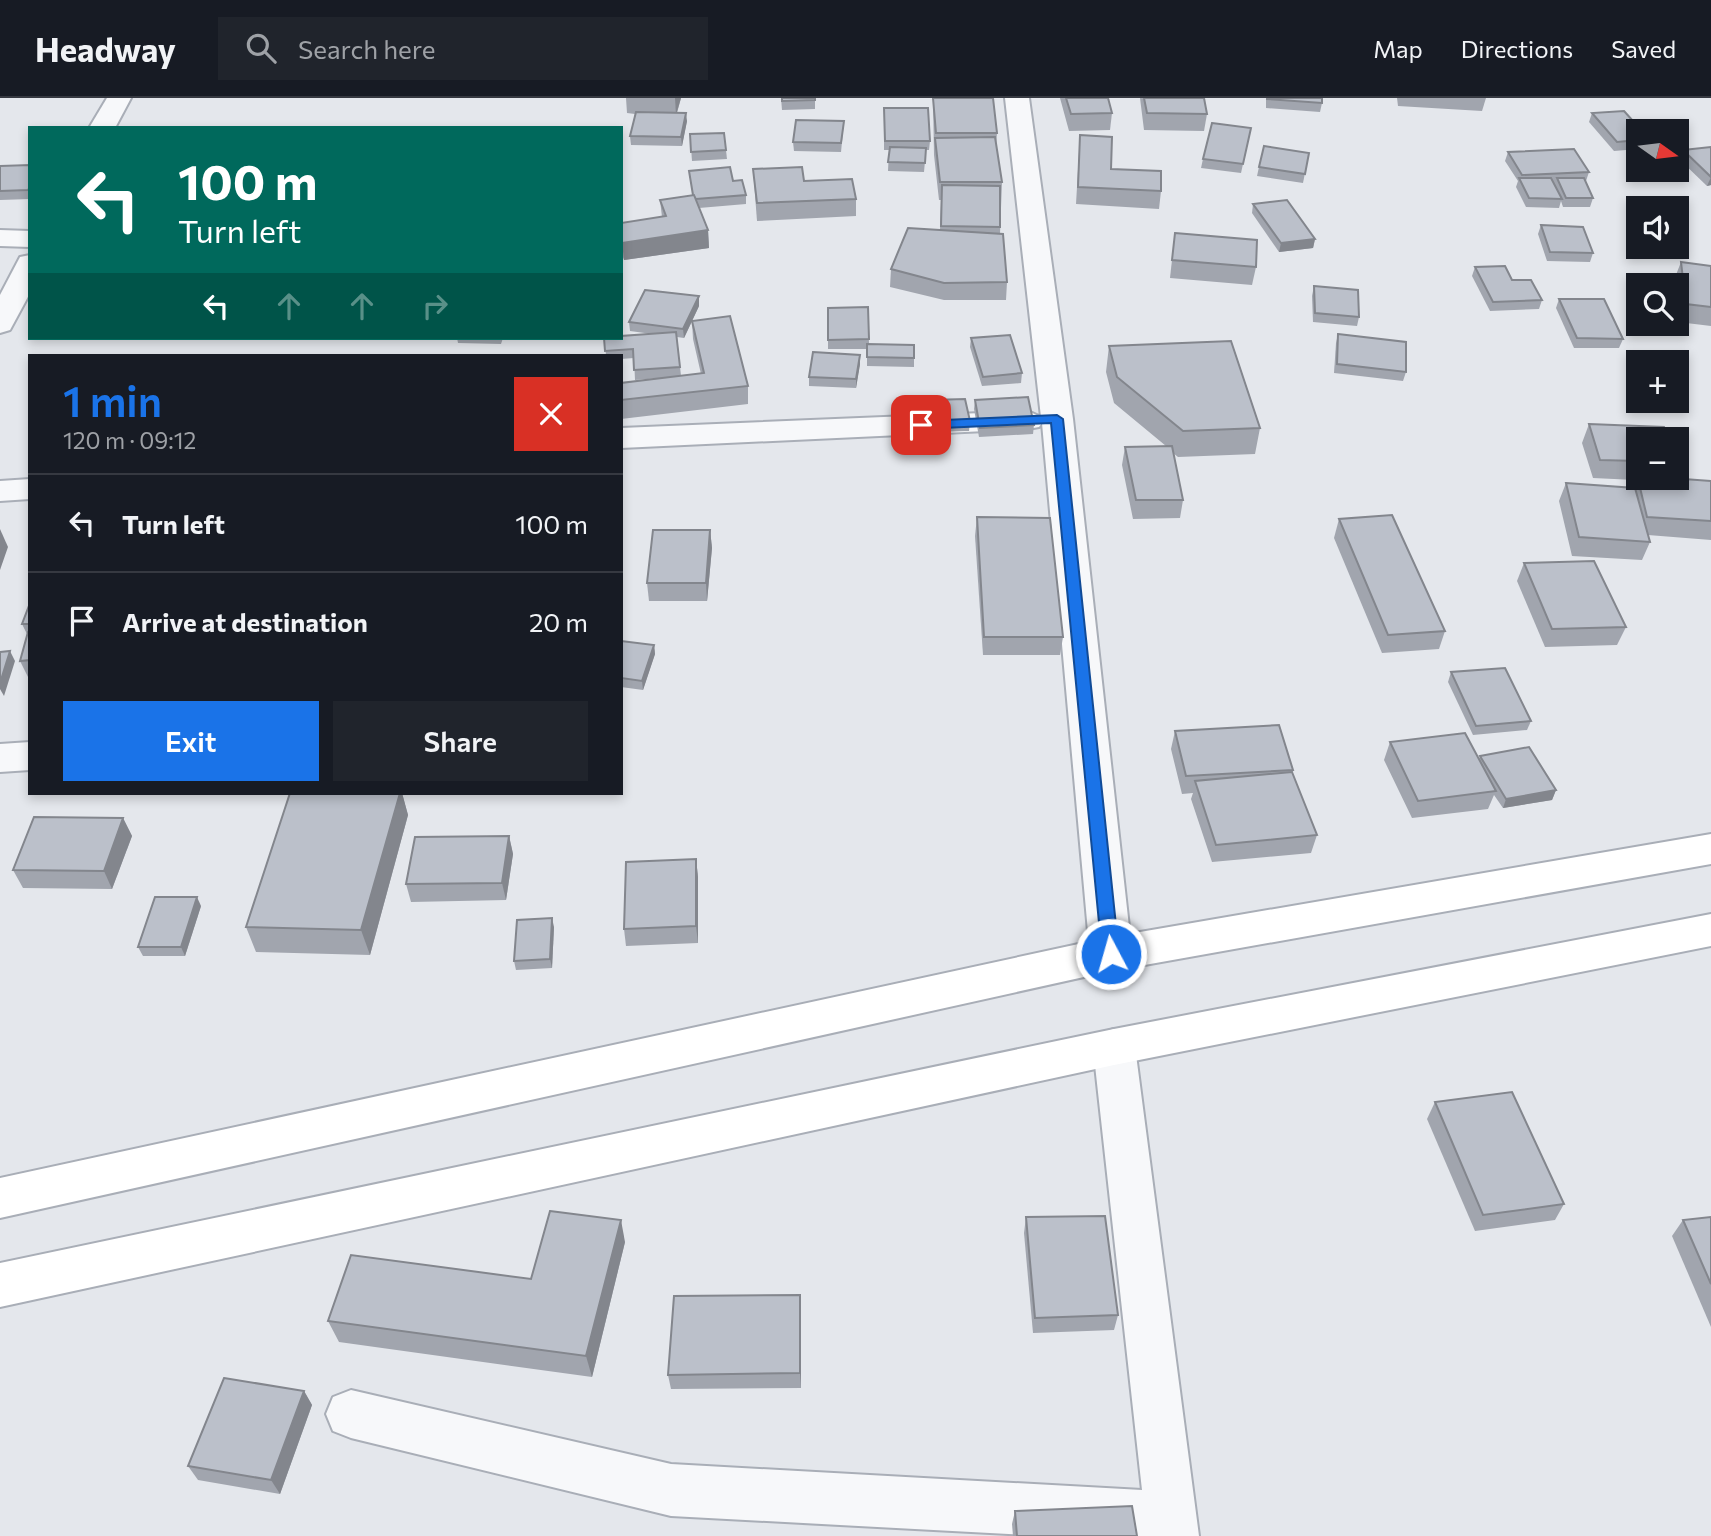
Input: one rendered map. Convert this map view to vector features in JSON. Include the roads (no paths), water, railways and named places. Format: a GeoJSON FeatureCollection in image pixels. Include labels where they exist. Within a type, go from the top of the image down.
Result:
{"type":"FeatureCollection","features":[{"type":"Feature","properties":{"kind":"street"},"geometry":{"type":"LineString","coordinates":[[103,126],[119,98]]}},
{"type":"Feature","properties":{"kind":"street"},"geometry":{"type":"LineString","coordinates":[[1017,98],[1057,419],[1111,954]]}},
{"type":"Feature","properties":{"kind":"street"},"geometry":{"type":"LineString","coordinates":[[0,238],[28,239]]}},
{"type":"Feature","properties":{"kind":"street"},"geometry":{"type":"LineString","coordinates":[[0,324],[28,266]]}},
{"type":"Feature","properties":{"kind":"street"},"geometry":{"type":"LineString","coordinates":[[623,438],[1057,419]]}},
{"type":"Feature","properties":{"kind":"street"},"geometry":{"type":"LineString","coordinates":[[0,491],[28,489]]}},
{"type":"Feature","properties":{"kind":"street"},"geometry":{"type":"LineString","coordinates":[[0,758],[28,756]]}},
{"type":"Feature","properties":{"kind":"street"},"geometry":{"type":"LineString","coordinates":[[0,1198],[1111,954],[1711,849]]}},
{"type":"Feature","properties":{"kind":"street"},"geometry":{"type":"LineString","coordinates":[[0,1285],[1114,1047],[1711,930]]}},
{"type":"Feature","properties":{"kind":"street"},"geometry":{"type":"LineString","coordinates":[[351,1414],[671,1490],[1172,1527],[1114,1047]]}}]}
